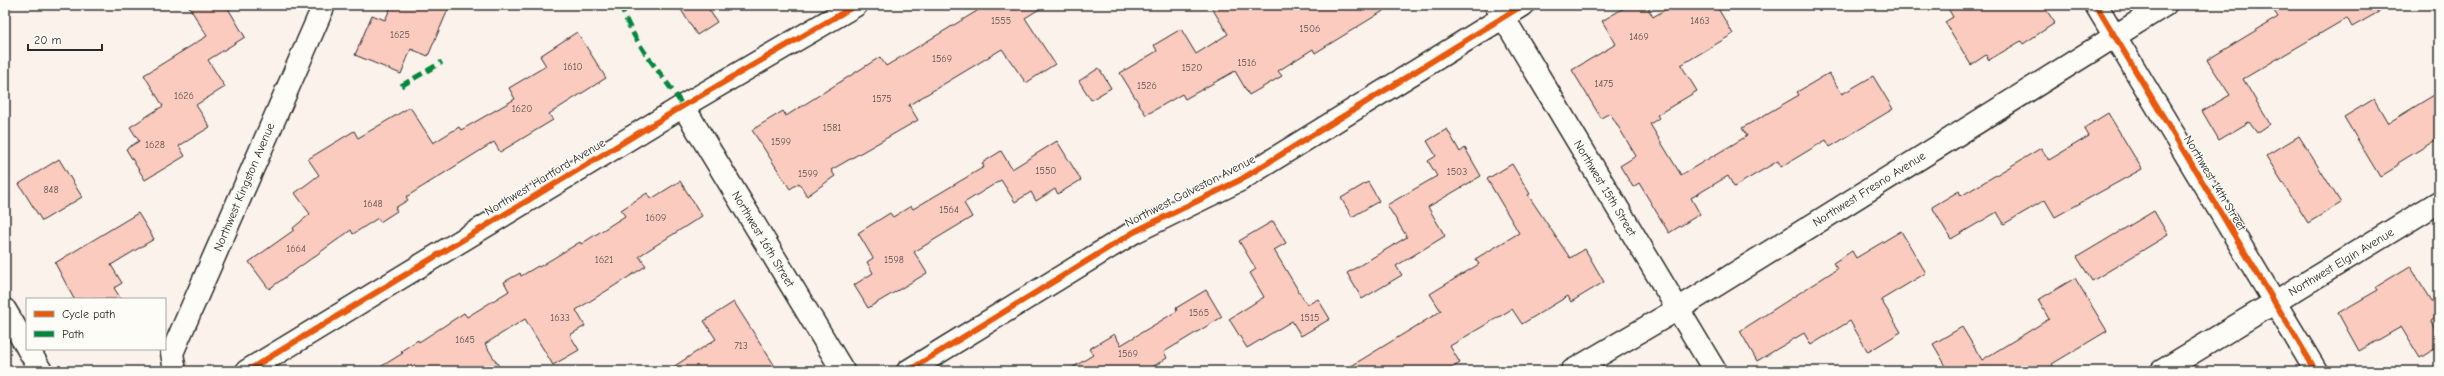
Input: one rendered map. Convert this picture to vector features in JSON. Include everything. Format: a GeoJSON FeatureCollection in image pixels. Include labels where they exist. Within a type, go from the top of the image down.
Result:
{"type":"FeatureCollection","features":[{"type":"Feature","properties":{"kind":"street","name":"Northwest Kingston Avenue"},"geometry":{"type":"LineString","coordinates":[[175,371],[172,352],[324,5]]}},
{"type":"Feature","properties":{"kind":"street","name":"Northwest Hartford Avenue"},"geometry":{"type":"LineString","coordinates":[[247,371],[683,106],[856,5]]}},
{"type":"Feature","properties":{"kind":"street","name":"Northwest Galveston Avenue"},"geometry":{"type":"LineString","coordinates":[[908,371],[1134,232],[1250,174],[1500,11],[1523,5]]}},
{"type":"Feature","properties":{"kind":"street","name":"Northwest 14th Street"},"geometry":{"type":"LineString","coordinates":[[2096,5],[2316,371]]}},
{"type":"Feature","properties":{"kind":"street","name":"Northwest Fresno Avenue"},"geometry":{"type":"LineString","coordinates":[[1572,371],[1678,309],[2165,5]]}},
{"type":"Feature","properties":{"kind":"street","name":"Northwest 15th Street"},"geometry":{"type":"LineString","coordinates":[[1500,11],[1715,371]]}},
{"type":"Feature","properties":{"kind":"street","name":"Northwest 16th Street"},"geometry":{"type":"LineString","coordinates":[[683,106],[843,371]]}},
{"type":"Feature","properties":{"kind":"street","name":"Northwest Elgin Avenue"},"geometry":{"type":"LineString","coordinates":[[2162,371],[2439,202]]}},
{"type":"Feature","properties":{"kind":"street"},"geometry":{"type":"LineString","coordinates":[[5,310],[26,345]]}},
{"type":"Feature","properties":{"kind":"street"},"geometry":{"type":"LineString","coordinates":[[29,350],[41,371]]}},
{"type":"Feature","properties":{"kind":"building"},"geometry":{"type":"Polygon","coordinates":[[[188,5],[226,5],[245,37],[208,60],[225,87],[196,105],[210,127],[179,146],[185,156],[145,180],[126,149],[139,141],[130,127],[163,106],[144,75],[207,36],[188,5]]]}},
{"type":"Feature","properties":{"kind":"building"},"geometry":{"type":"Polygon","coordinates":[[[392,5],[450,5],[428,56],[411,49],[401,74],[355,55],[372,15],[385,20],[392,5]]]}},
{"type":"Feature","properties":{"kind":"building"},"geometry":{"type":"Polygon","coordinates":[[[678,5],[706,5],[717,22],[697,35],[678,5]]]}},
{"type":"Feature","properties":{"kind":"building"},"geometry":{"type":"Polygon","coordinates":[[[973,5],[1046,5],[1025,18],[1055,64],[1026,83],[1002,49],[909,105],[918,120],[831,170],[835,176],[807,196],[799,183],[790,189],[752,130],[783,111],[786,116],[880,57],[886,66],[977,11],[973,5]]]}},
{"type":"Feature","properties":{"kind":"building"},"geometry":{"type":"Polygon","coordinates":[[[1210,5],[1393,5],[1315,53],[1313,49],[1278,71],[1282,76],[1249,95],[1235,71],[1185,99],[1182,94],[1146,115],[1120,73],[1157,51],[1154,45],[1181,29],[1196,54],[1228,34],[1210,5]]]}},
{"type":"Feature","properties":{"kind":"building"},"geometry":{"type":"Polygon","coordinates":[[[1629,5],[1646,5],[1653,17],[1673,5],[1716,5],[1733,34],[1681,65],[1697,91],[1657,115],[1659,118],[1650,124],[1681,175],[1747,136],[1742,128],[1799,95],[1797,92],[1829,73],[1842,94],[1873,76],[1893,109],[1830,147],[1826,140],[1781,167],[1778,161],[1734,187],[1728,176],[1691,198],[1700,214],[1669,233],[1639,183],[1633,187],[1620,166],[1636,156],[1610,113],[1601,118],[1572,70],[1616,44],[1602,21],[1629,5]]]}},
{"type":"Feature","properties":{"kind":"building"},"geometry":{"type":"Polygon","coordinates":[[[1946,5],[2043,5],[2055,23],[2023,44],[2021,41],[1989,60],[1986,55],[1971,65],[1945,22],[1953,17],[1946,5]]]}},
{"type":"Feature","properties":{"kind":"building"},"geometry":{"type":"Polygon","coordinates":[[[2270,5],[2391,5],[2352,27],[2347,18],[2243,79],[2270,124],[2257,133],[2249,122],[2219,140],[2202,111],[2230,95],[2207,60],[2278,17],[2270,5]]]}},
{"type":"Feature","properties":{"kind":"building"},"geometry":{"type":"Polygon","coordinates":[[[577,32],[606,78],[549,114],[553,120],[500,152],[494,142],[406,197],[408,200],[395,208],[397,211],[380,222],[378,218],[353,234],[351,230],[269,289],[249,262],[294,230],[293,228],[310,214],[295,193],[319,175],[308,159],[354,131],[358,138],[410,107],[433,143],[459,127],[461,130],[515,99],[509,88],[546,66],[540,56],[577,32]]]}},
{"type":"Feature","properties":{"kind":"building"},"geometry":{"type":"Polygon","coordinates":[[[1099,68],[1111,88],[1091,100],[1079,81],[1099,68]]]}},
{"type":"Feature","properties":{"kind":"building"},"geometry":{"type":"Polygon","coordinates":[[[2439,92],[2439,138],[2398,163],[2399,165],[2380,177],[2344,117],[2374,99],[2388,123],[2439,92]]]}},
{"type":"Feature","properties":{"kind":"building"},"geometry":{"type":"Polygon","coordinates":[[[2108,113],[2142,169],[2055,217],[2045,200],[2004,224],[1997,212],[1951,239],[1932,207],[1959,191],[1961,196],[2041,148],[2049,160],[2089,136],[2084,128],[2108,113]]]}},
{"type":"Feature","properties":{"kind":"building"},"geometry":{"type":"Polygon","coordinates":[[[1447,129],[1460,152],[1465,148],[1481,176],[1428,207],[1445,236],[1396,266],[1402,275],[1362,299],[1347,273],[1407,237],[1387,205],[1437,176],[1428,161],[1436,156],[1427,141],[1447,129]]]}},
{"type":"Feature","properties":{"kind":"building"},"geometry":{"type":"Polygon","coordinates":[[[2299,136],[2341,203],[2308,223],[2266,156],[2299,136]]]}},
{"type":"Feature","properties":{"kind":"building"},"geometry":{"type":"Polygon","coordinates":[[[1057,141],[1081,180],[1058,194],[1055,189],[1036,201],[1031,192],[1015,202],[1001,180],[964,203],[972,217],[914,252],[927,273],[868,308],[854,285],[873,273],[867,262],[873,258],[858,233],[890,213],[893,217],[911,206],[913,209],[984,167],[982,163],[1001,151],[1012,169],[1057,141]]]}},
{"type":"Feature","properties":{"kind":"building"},"geometry":{"type":"Polygon","coordinates":[[[59,159],[82,197],[42,221],[19,184],[59,159]]]}},
{"type":"Feature","properties":{"kind":"building"},"geometry":{"type":"Polygon","coordinates":[[[1512,164],[1530,194],[1528,195],[1570,258],[1585,249],[1604,282],[1571,302],[1568,296],[1522,324],[1512,309],[1450,346],[1460,363],[1447,371],[1343,371],[1441,311],[1430,294],[1479,264],[1475,259],[1519,233],[1487,179],[1512,164]]]}},
{"type":"Feature","properties":{"kind":"building"},"geometry":{"type":"Polygon","coordinates":[[[680,181],[702,216],[639,256],[646,266],[576,310],[585,326],[570,335],[579,350],[553,365],[525,319],[485,344],[502,371],[374,371],[403,353],[401,351],[418,340],[419,342],[464,313],[467,317],[509,291],[504,282],[520,273],[521,276],[538,266],[539,267],[580,242],[581,244],[625,216],[621,210],[647,193],[651,199],[680,181]]]}},
{"type":"Feature","properties":{"kind":"building"},"geometry":{"type":"Polygon","coordinates":[[[1368,182],[1379,201],[1352,217],[1341,198],[1368,182]]]}},
{"type":"Feature","properties":{"kind":"building"},"geometry":{"type":"Polygon","coordinates":[[[2154,211],[2168,235],[2092,281],[2077,257],[2154,211]]]}},
{"type":"Feature","properties":{"kind":"building"},"geometry":{"type":"Polygon","coordinates":[[[138,213],[154,239],[111,265],[122,283],[114,288],[120,298],[73,298],[55,263],[138,213]]]}},
{"type":"Feature","properties":{"kind":"building"},"geometry":{"type":"Polygon","coordinates":[[[1273,221],[1286,243],[1274,250],[1307,305],[1318,299],[1330,319],[1301,336],[1292,321],[1247,348],[1229,319],[1264,297],[1250,273],[1256,269],[1239,241],[1273,221]]]}},
{"type":"Feature","properties":{"kind":"building"},"geometry":{"type":"Polygon","coordinates":[[[1901,231],[1926,273],[1881,300],[1901,332],[1868,352],[1850,321],[1811,345],[1804,333],[1757,361],[1740,331],[1837,269],[1833,263],[1852,251],[1856,258],[1901,231]]]}},
{"type":"Feature","properties":{"kind":"building"},"geometry":{"type":"Polygon","coordinates":[[[2410,266],[2439,312],[2439,316],[2431,321],[2439,334],[2439,346],[2420,358],[2401,327],[2359,351],[2338,313],[2378,290],[2376,287],[2410,266]]]}},
{"type":"Feature","properties":{"kind":"building"},"geometry":{"type":"Polygon","coordinates":[[[2075,278],[2107,331],[2052,364],[2056,371],[1949,371],[1933,344],[1962,327],[1982,360],[2049,319],[2038,300],[2075,278]]]}},
{"type":"Feature","properties":{"kind":"building"},"geometry":{"type":"Polygon","coordinates":[[[1206,290],[1222,317],[1164,352],[1167,358],[1146,371],[1067,371],[1093,355],[1089,349],[1114,334],[1121,345],[1177,311],[1176,308],[1206,290]]]}},
{"type":"Feature","properties":{"kind":"building"},"geometry":{"type":"Polygon","coordinates":[[[734,302],[778,371],[667,371],[716,339],[704,321],[734,302]]]}},
{"type":"Feature","properties":{"kind":"marked path"},"geometry":{"type":"LineString","coordinates":[[621,5],[632,32],[683,106]]}},
{"type":"Feature","properties":{"kind":"marked path"},"geometry":{"type":"LineString","coordinates":[[401,86],[442,62]]}},
{"type":"Feature","properties":{"kind":"cycle path"},"geometry":{"type":"LineString","coordinates":[[247,371],[683,106],[856,5]]}},
{"type":"Feature","properties":{"kind":"cycle path"},"geometry":{"type":"LineString","coordinates":[[908,371],[1134,232],[1240,180],[1523,5]]}},
{"type":"Feature","properties":{"kind":"cycle path"},"geometry":{"type":"LineString","coordinates":[[2096,5],[2316,371]]}}]}
